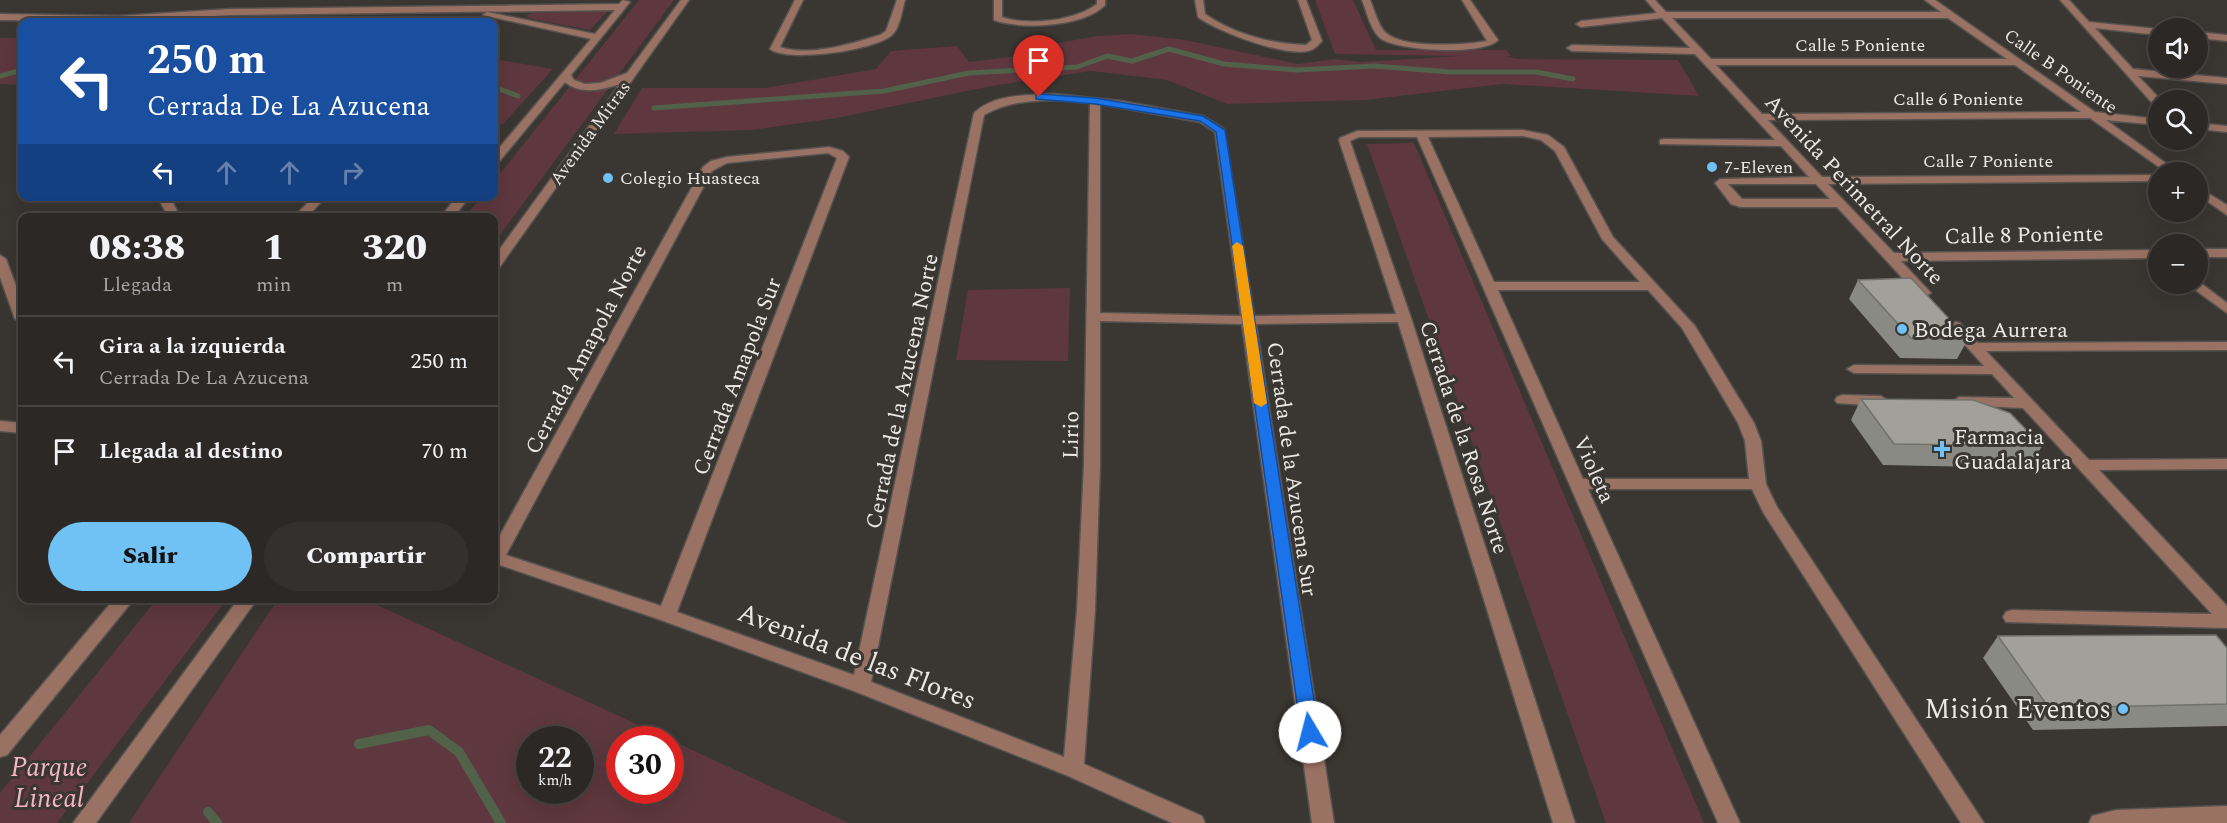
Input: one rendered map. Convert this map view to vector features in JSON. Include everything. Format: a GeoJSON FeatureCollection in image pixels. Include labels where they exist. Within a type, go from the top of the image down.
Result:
{"type":"FeatureCollection","features":[{"type":"Feature","properties":{"kind":"street"},"geometry":{"type":"LineString","coordinates":[[230,12],[246,0]]}},
{"type":"Feature","properties":{"kind":"street","name":"Avenida Mitras"},"geometry":{"type":"LineString","coordinates":[[498,260],[685,0]]}},
{"type":"Feature","properties":{"kind":"street"},"geometry":{"type":"LineString","coordinates":[[799,0],[775,45],[775,49],[781,52],[799,53],[883,38],[890,32],[901,0]]}},
{"type":"Feature","properties":{"kind":"street"},"geometry":{"type":"LineString","coordinates":[[998,0],[995,15],[1002,22],[1017,24],[1070,19],[1095,12],[1101,5],[1101,0]]}},
{"type":"Feature","properties":{"kind":"street"},"geometry":{"type":"LineString","coordinates":[[1199,0],[1201,15],[1215,24],[1280,45],[1300,48],[1313,46],[1317,41],[1302,0]]}},
{"type":"Feature","properties":{"kind":"street"},"geometry":{"type":"LineString","coordinates":[[1366,0],[1381,34],[1393,42],[1413,45],[1490,43],[1493,40],[1466,0]]}},
{"type":"Feature","properties":{"kind":"street","name":"Avenida Perimetral Norte"},"geometry":{"type":"LineString","coordinates":[[1650,0],[2086,465],[2227,620]]}},
{"type":"Feature","properties":{"kind":"street","name":"Calle B Poniente"},"geometry":{"type":"LineString","coordinates":[[1929,0],[2158,162]]}},
{"type":"Feature","properties":{"kind":"street"},"geometry":{"type":"LineString","coordinates":[[2064,0],[2148,92]]}},
{"type":"Feature","properties":{"kind":"street"},"geometry":{"type":"LineString","coordinates":[[135,18],[230,12],[458,9],[625,3]]}},
{"type":"Feature","properties":{"kind":"street"},"geometry":{"type":"LineString","coordinates":[[498,156],[625,3]]}},
{"type":"Feature","properties":{"kind":"street"},"geometry":{"type":"LineString","coordinates":[[458,9],[597,37]]}},
{"type":"Feature","properties":{"kind":"street"},"geometry":{"type":"LineString","coordinates":[[1581,24],[1664,15],[1951,15]]}},
{"type":"Feature","properties":{"kind":"street"},"geometry":{"type":"LineString","coordinates":[[0,17],[60,18]]}},
{"type":"Feature","properties":{"kind":"street"},"geometry":{"type":"LineString","coordinates":[[2089,25],[2148,31]]}},
{"type":"Feature","properties":{"kind":"street"},"geometry":{"type":"LineString","coordinates":[[2208,36],[2227,38]]}},
{"type":"Feature","properties":{"kind":"street"},"geometry":{"type":"LineString","coordinates":[[1572,48],[1696,51]]}},
{"type":"Feature","properties":{"kind":"street","name":"Calle 5 Poniente"},"geometry":{"type":"LineString","coordinates":[[1706,62],[2015,62]]}},
{"type":"Feature","properties":{"kind":"street"},"geometry":{"type":"LineString","coordinates":[[2131,72],[2227,81]]}},
{"type":"Feature","properties":{"kind":"street"},"geometry":{"type":"LineString","coordinates":[[566,75],[570,82],[586,87],[610,84],[633,74]]}},
{"type":"Feature","properties":{"kind":"street","name":"Cerrada de la Azucena Norte"},"geometry":{"type":"LineString","coordinates":[[861,686],[979,113],[986,106],[1039,97],[1095,101]]}},
{"type":"Feature","properties":{"kind":"street","name":"Cerrada de la Azucena Sur"},"geometry":{"type":"LineString","coordinates":[[1095,101],[1203,119],[1220,130],[1323,823]]}},
{"type":"Feature","properties":{"kind":"street","name":"Lirio"},"geometry":{"type":"LineString","coordinates":[[1073,769],[1086,610],[1094,317],[1095,101]]}},
{"type":"Feature","properties":{"kind":"street","name":"Calle 6 Poniente"},"geometry":{"type":"LineString","coordinates":[[1758,117],[2092,115],[2148,121]]}},
{"type":"Feature","properties":{"kind":"street"},"geometry":{"type":"LineString","coordinates":[[2208,127],[2227,129]]}},
{"type":"Feature","properties":{"kind":"street"},"geometry":{"type":"LineString","coordinates":[[1421,133],[1523,133],[1544,137],[1560,149],[1608,239],[1688,326],[1746,423],[1753,441],[1758,484],[1784,532],[1973,823]]}},
{"type":"Feature","properties":{"kind":"street","name":"Violeta"},"geometry":{"type":"LineString","coordinates":[[1421,133],[1729,823]]}},
{"type":"Feature","properties":{"kind":"street","name":"Cerrada de la Rosa Norte"},"geometry":{"type":"LineString","coordinates":[[1421,133],[1357,134],[1344,140],[1404,318],[1564,823]]}},
{"type":"Feature","properties":{"kind":"street"},"geometry":{"type":"LineString","coordinates":[[1664,142],[1782,143]]}},
{"type":"Feature","properties":{"kind":"street","name":"Cerrada Amapola Sur"},"geometry":{"type":"LineString","coordinates":[[667,615],[843,157],[829,150],[715,163]]}},
{"type":"Feature","properties":{"kind":"street","name":"Cerrada Amapola Norte"},"geometry":{"type":"LineString","coordinates":[[498,552],[707,169],[715,163]]}},
{"type":"Feature","properties":{"kind":"street","name":"Calle 7 Poniente"},"geometry":{"type":"LineString","coordinates":[[1839,203],[1740,202],[1735,201],[1721,183],[1724,181],[2148,178]]}},
{"type":"Feature","properties":{"kind":"street"},"geometry":{"type":"LineString","coordinates":[[2208,197],[2227,211]]}},
{"type":"Feature","properties":{"kind":"street"},"geometry":{"type":"LineString","coordinates":[[304,213],[316,201]]}},
{"type":"Feature","properties":{"kind":"street"},"geometry":{"type":"LineString","coordinates":[[450,213],[460,201]]}},
{"type":"Feature","properties":{"kind":"street"},"geometry":{"type":"LineString","coordinates":[[2208,253],[2227,253]]}},
{"type":"Feature","properties":{"kind":"street","name":"Calle 8 Poniente"},"geometry":{"type":"LineString","coordinates":[[1890,256],[2148,254]]}},
{"type":"Feature","properties":{"kind":"street"},"geometry":{"type":"LineString","coordinates":[[0,259],[18,308]]}},
{"type":"Feature","properties":{"kind":"street"},"geometry":{"type":"LineString","coordinates":[[1490,286],[1649,286]]}},
{"type":"Feature","properties":{"kind":"street"},"geometry":{"type":"LineString","coordinates":[[2207,294],[2227,309]]}},
{"type":"Feature","properties":{"kind":"street"},"geometry":{"type":"LineString","coordinates":[[1094,317],[1248,320],[1404,318]]}},
{"type":"Feature","properties":{"kind":"street"},"geometry":{"type":"LineString","coordinates":[[1975,347],[2227,346]]}},
{"type":"Feature","properties":{"kind":"street"},"geometry":{"type":"LineString","coordinates":[[1854,369],[1996,369]]}},
{"type":"Feature","properties":{"kind":"street"},"geometry":{"type":"LineString","coordinates":[[1842,400],[1900,401]]}},
{"type":"Feature","properties":{"kind":"street"},"geometry":{"type":"LineString","coordinates":[[1946,402],[2028,403]]}},
{"type":"Feature","properties":{"kind":"street"},"geometry":{"type":"LineString","coordinates":[[0,426],[18,428]]}},
{"type":"Feature","properties":{"kind":"street"},"geometry":{"type":"LineString","coordinates":[[2086,465],[2227,464]]}},
{"type":"Feature","properties":{"kind":"street"},"geometry":{"type":"LineString","coordinates":[[1576,484],[1758,484]]}},
{"type":"Feature","properties":{"kind":"street","name":"Avenida de las Flores"},"geometry":{"type":"LineString","coordinates":[[498,558],[667,615],[861,686],[1073,769],[1194,823]]}},
{"type":"Feature","properties":{"kind":"street"},"geometry":{"type":"LineString","coordinates":[[0,749],[122,603]]}},
{"type":"Feature","properties":{"kind":"street"},"geometry":{"type":"LineString","coordinates":[[84,823],[245,603]]}},
{"type":"Feature","properties":{"kind":"street"},"geometry":{"type":"LineString","coordinates":[[2012,617],[2227,620]]}},
{"type":"Feature","properties":{"kind":"street"},"geometry":{"type":"LineString","coordinates":[[2100,823],[2116,819],[2227,815]]}},
{"type":"Feature","properties":{"kind":"green space"},"geometry":{"type":"Polygon","coordinates":[[[639,0],[674,0],[498,238],[498,213],[468,213],[478,201],[498,201],[498,176],[639,0]]]}},
{"type":"Feature","properties":{"kind":"green space"},"geometry":{"type":"Polygon","coordinates":[[[1315,0],[1353,0],[1376,50],[1506,50],[1511,56],[1505,56],[1516,59],[1678,60],[1699,96],[1502,84],[1365,100],[1227,104],[1167,80],[1091,71],[991,86],[837,118],[751,130],[614,134],[642,88],[765,88],[876,69],[891,51],[957,46],[969,62],[1019,56],[1032,48],[1097,36],[1131,34],[1185,40],[1298,64],[1334,59],[1361,62],[1461,56],[1335,54],[1315,0]]]}},
{"type":"Feature","properties":{"kind":"green space"},"geometry":{"type":"Polygon","coordinates":[[[608,11],[590,30],[528,18],[527,15],[533,13],[608,11]]]}},
{"type":"Feature","properties":{"kind":"green space"},"geometry":{"type":"Polygon","coordinates":[[[0,38],[18,38],[18,85],[0,84],[0,38]]]}},
{"type":"Feature","properties":{"kind":"green space"},"geometry":{"type":"Polygon","coordinates":[[[498,60],[553,69],[503,124],[498,124],[498,60]]]}},
{"type":"Feature","properties":{"kind":"green space"},"geometry":{"type":"Polygon","coordinates":[[[1414,143],[1704,823],[1606,823],[1367,144],[1414,143]]]}},
{"type":"Feature","properties":{"kind":"green space"},"geometry":{"type":"Polygon","coordinates":[[[1070,288],[1068,361],[956,360],[968,290],[1070,288]]]}},
{"type":"Feature","properties":{"kind":"green space","name":"Parque Lineal"},"geometry":{"type":"Polygon","coordinates":[[[154,603],[224,603],[57,823],[0,823],[0,793],[154,603]]]}},
{"type":"Feature","properties":{"kind":"green space"},"geometry":{"type":"Polygon","coordinates":[[[275,603],[373,603],[641,726],[606,726],[606,804],[684,804],[684,746],[849,823],[129,823],[275,603]]]}},
{"type":"Feature","properties":{"kind":"building"},"geometry":{"type":"Polygon","coordinates":[[[1911,278],[1968,339],[1911,338],[1858,280],[1911,278]]]}},
{"type":"Feature","properties":{"kind":"building"},"geometry":{"type":"Polygon","coordinates":[[[1861,399],[1973,400],[2010,413],[2042,446],[1894,444],[1861,399]]]}},
{"type":"Feature","properties":{"kind":"building","name":"Misión Eventos"},"geometry":{"type":"Polygon","coordinates":[[[2216,635],[2227,648],[2227,704],[2049,708],[1998,636],[2216,635]]]}},
{"type":"Feature","properties":{"kind":"waterway"},"geometry":{"type":"LineString","coordinates":[[654,108],[884,91],[969,73],[1077,67],[1107,56],[1132,61],[1169,49],[1224,64],[1297,70],[1374,66],[1450,72],[1536,72],[1573,79]]}},
{"type":"Feature","properties":{"kind":"waterway"},"geometry":{"type":"LineString","coordinates":[[0,76],[18,71]]}},
{"type":"Feature","properties":{"kind":"waterway"},"geometry":{"type":"LineString","coordinates":[[498,88],[518,96]]}},
{"type":"Feature","properties":{"kind":"waterway"},"geometry":{"type":"LineString","coordinates":[[359,744],[429,730],[459,752],[501,823]]}},
{"type":"Feature","properties":{"kind":"waterway"},"geometry":{"type":"LineString","coordinates":[[208,812],[217,823]]}},
{"type":"Feature","properties":{"kind":"slow traffic"},"geometry":{"type":"LineString","coordinates":[[1237,246],[1261,403]]}},
{"type":"Feature","properties":{"kind":"place","name":"7-Eleven"},"geometry":{"type":"Point","coordinates":[1712,167]}},
{"type":"Feature","properties":{"kind":"place","name":"Colegio Huasteca"},"geometry":{"type":"Point","coordinates":[608,178]}},
{"type":"Feature","properties":{"kind":"place","name":"Bodega Aurrera"},"geometry":{"type":"Point","coordinates":[1902,329]}},
{"type":"Feature","properties":{"kind":"place","name":"Farmacia Guadalajara"},"geometry":{"type":"Point","coordinates":[1942,449]}},
{"type":"Feature","properties":{"kind":"place","name":"Misión Eventos"},"geometry":{"type":"Point","coordinates":[2123,709]}},
{"type":"Feature","properties":{"kind":"route"},"geometry":{"type":"LineString","coordinates":[[1039,97],[1095,101],[1155,110],[1203,119],[1220,130],[1310,732]]}}]}
